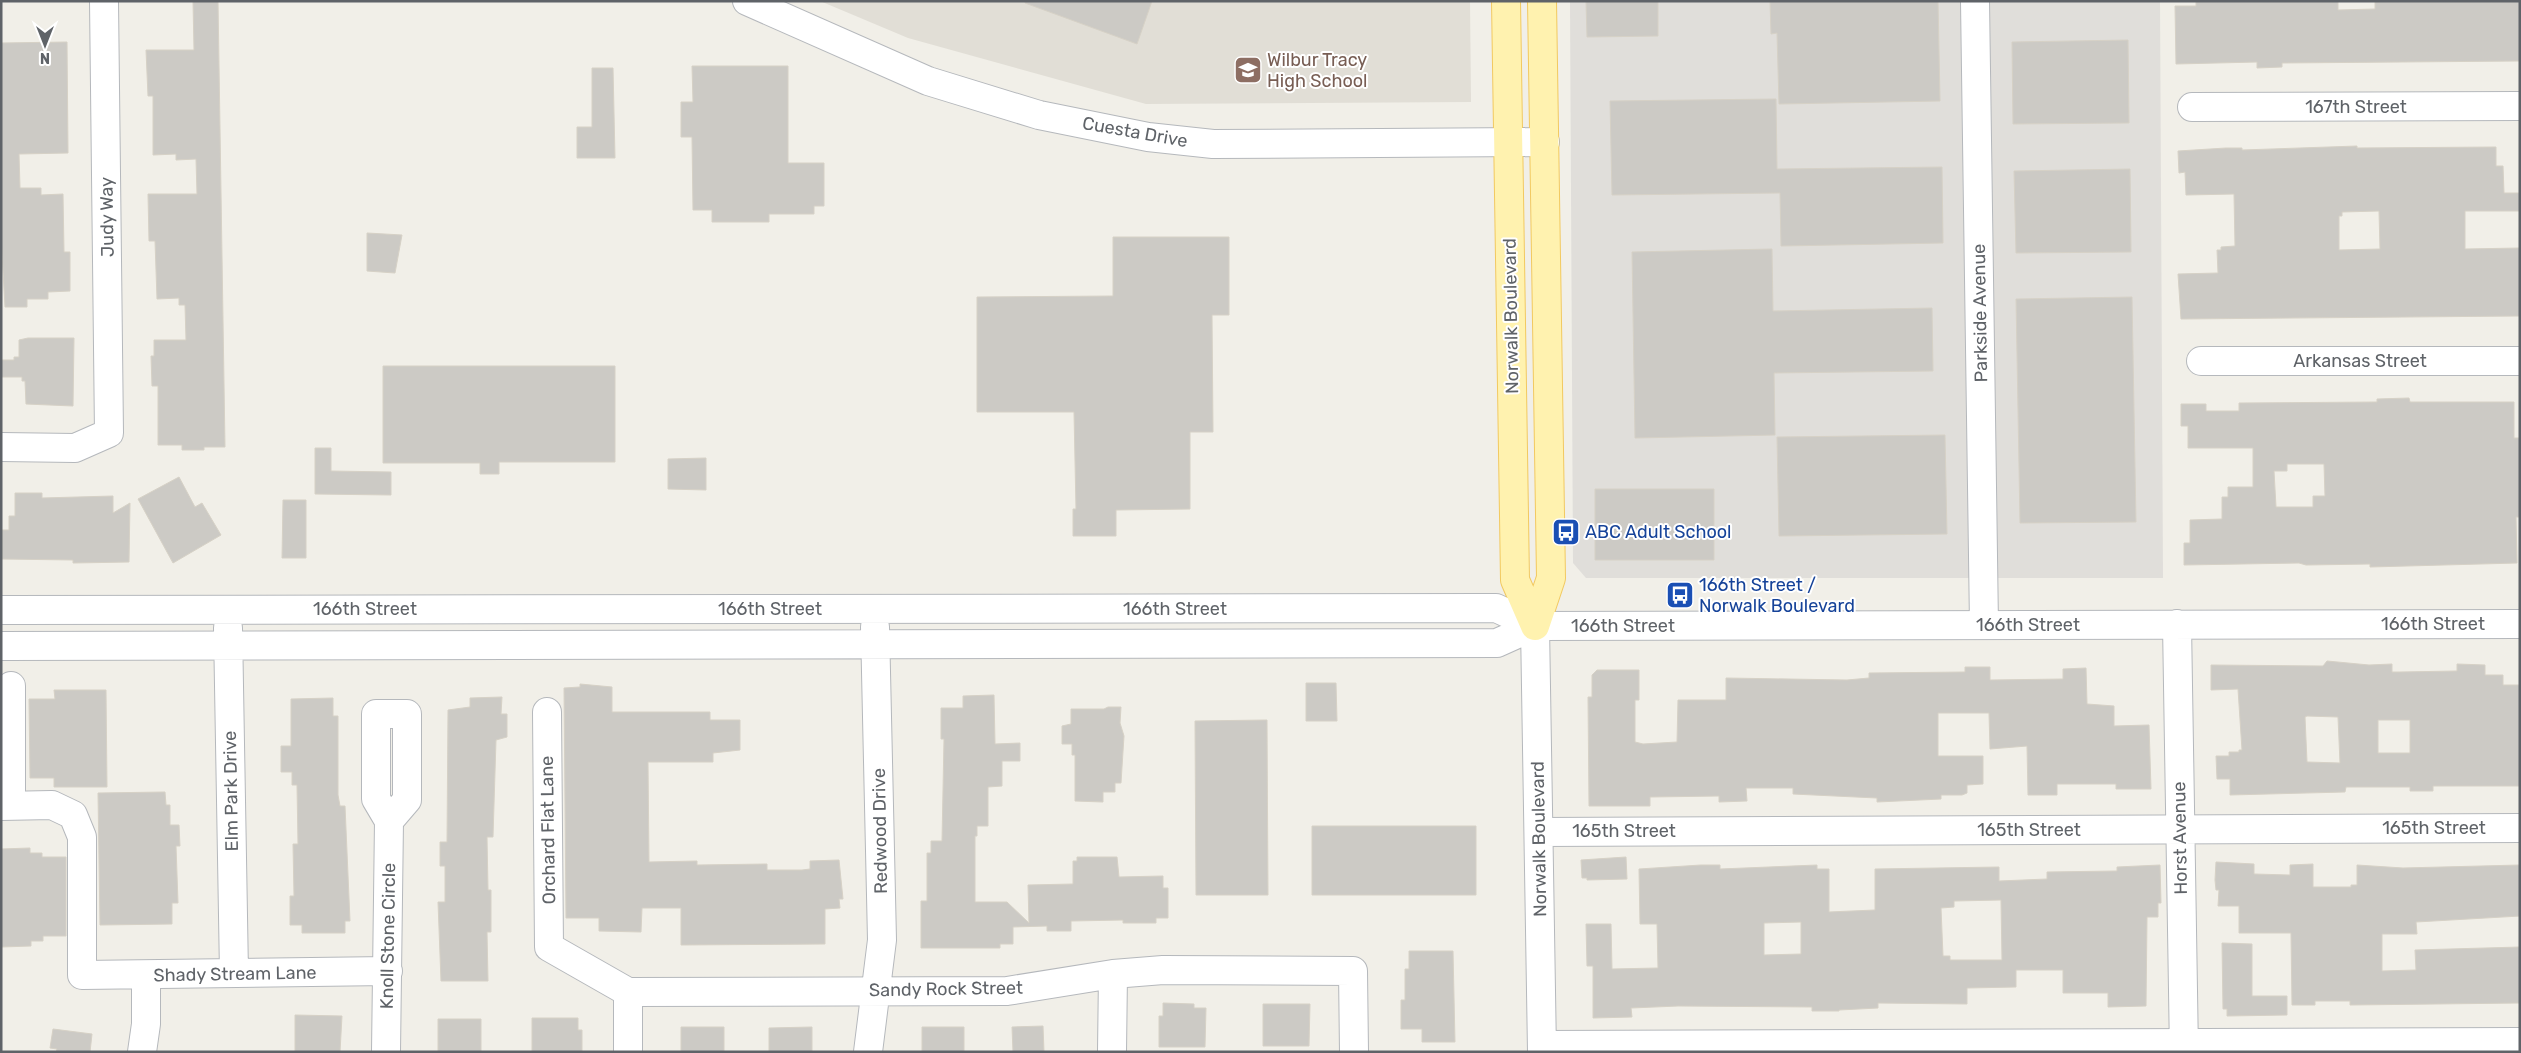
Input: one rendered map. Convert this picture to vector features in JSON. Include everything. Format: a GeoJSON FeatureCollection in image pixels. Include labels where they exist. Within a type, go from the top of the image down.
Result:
{"type":"FeatureCollection","features":[{"type":"Feature","properties":{"kind":"main road","name":"Norwalk Boulevard"},"geometry":{"type":"LineString","coordinates":[[1506,1],[1515,580],[1535,626]]}},
{"type":"Feature","properties":{"kind":"main road","name":"Norwalk Boulevard"},"geometry":{"type":"LineString","coordinates":[[1535,626],[1551,578],[1542,1]]}},
{"type":"Feature","properties":{"kind":"street","name":"Judy Way"},"geometry":{"type":"LineString","coordinates":[[1,447],[75,448],[110,433],[104,1]]}},
{"type":"Feature","properties":{"kind":"street","name":"Cuesta Drive"},"geometry":{"type":"LineString","coordinates":[[747,1],[928,81],[1039,115],[1148,137],[1213,144],[1544,142]]}},
{"type":"Feature","properties":{"kind":"street","name":"Parkside Avenue"},"geometry":{"type":"LineString","coordinates":[[1975,1],[1984,625]]}},
{"type":"Feature","properties":{"kind":"street","name":"167th Street"},"geometry":{"type":"LineString","coordinates":[[2192,107],[2520,106]]}},
{"type":"Feature","properties":{"kind":"street","name":"Arkansas Street"},"geometry":{"type":"LineString","coordinates":[[2201,361],[2520,360]]}},
{"type":"Feature","properties":{"kind":"street","name":"166th Street"},"geometry":{"type":"LineString","coordinates":[[1,610],[1496,608],[1535,626]]}},
{"type":"Feature","properties":{"kind":"street","name":"Elm Park Drive"},"geometry":{"type":"LineString","coordinates":[[227,609],[234,974]]}},
{"type":"Feature","properties":{"kind":"street","name":"Redwood Drive"},"geometry":{"type":"LineString","coordinates":[[868,1052],[882,940],[875,609]]}},
{"type":"Feature","properties":{"kind":"street","name":"Horst Avenue"},"geometry":{"type":"LineString","coordinates":[[2176,624],[2184,1048]]}},
{"type":"Feature","properties":{"kind":"street","name":"166th Street"},"geometry":{"type":"LineString","coordinates":[[1,646],[1497,643],[1535,626],[2520,624]]}},
{"type":"Feature","properties":{"kind":"street","name":"Norwalk Boulevard"},"geometry":{"type":"LineString","coordinates":[[1535,626],[1542,1048]]}},
{"type":"Feature","properties":{"kind":"street"},"geometry":{"type":"LineString","coordinates":[[6,806],[11,686]]}},
{"type":"Feature","properties":{"kind":"street","name":"Orchard Flat Lane"},"geometry":{"type":"LineString","coordinates":[[547,712],[549,947]]}},
{"type":"Feature","properties":{"kind":"street","name":"Shady Stream Lane"},"geometry":{"type":"LineString","coordinates":[[6,806],[52,805],[73,815],[82,837],[82,975],[146,976],[388,971]]}},
{"type":"Feature","properties":{"kind":"street","name":"Knoll Stone Circle"},"geometry":{"type":"LineString","coordinates":[[386,1052],[389,821]]}},
{"type":"Feature","properties":{"kind":"street","name":"165th Street"},"geometry":{"type":"LineString","coordinates":[[1539,832],[2520,828]]}},
{"type":"Feature","properties":{"kind":"street","name":"Sandy Rock Street"},"geometry":{"type":"LineString","coordinates":[[549,947],[628,992],[1007,991],[1113,974],[1163,970],[1353,971],[1354,1052]]}},
{"type":"Feature","properties":{"kind":"street"},"geometry":{"type":"LineString","coordinates":[[1112,1052],[1113,974]]}},
{"type":"Feature","properties":{"kind":"street"},"geometry":{"type":"LineString","coordinates":[[142,1052],[146,1024],[146,976]]}},
{"type":"Feature","properties":{"kind":"street"},"geometry":{"type":"LineString","coordinates":[[628,992],[628,1052]]}},
{"type":"Feature","properties":{"kind":"street"},"geometry":{"type":"LineString","coordinates":[[1542,1048],[2184,1048],[2520,1042]]}},
{"type":"Feature","properties":{"kind":"shaded area","name":"Wilbur Tracy High School"},"geometry":{"type":"Polygon","coordinates":[[[820,1],[1470,1],[1471,102],[1146,104],[908,38],[820,1]]]}},
{"type":"Feature","properties":{"kind":"shaded area"},"geometry":{"type":"Polygon","coordinates":[[[1570,1],[2160,1],[2163,578],[1586,578],[1573,563],[1570,1]]]}},
{"type":"Feature","properties":{"kind":"building"},"geometry":{"type":"Polygon","coordinates":[[[193,1],[218,1],[225,447],[204,447],[204,450],[182,450],[182,445],[158,445],[158,386],[152,386],[151,356],[154,356],[154,340],[186,340],[185,305],[179,305],[179,298],[157,299],[155,241],[149,241],[148,194],[197,194],[196,159],[176,160],[176,154],[153,155],[153,96],[148,96],[146,50],[194,50],[193,1]]]}},
{"type":"Feature","properties":{"kind":"building"},"geometry":{"type":"Polygon","coordinates":[[[1025,1],[1152,1],[1137,44],[1025,3],[1025,1]]]}},
{"type":"Feature","properties":{"kind":"building"},"geometry":{"type":"Polygon","coordinates":[[[1586,1],[1658,1],[1658,36],[1587,37],[1586,1]]]}},
{"type":"Feature","properties":{"kind":"building"},"geometry":{"type":"Polygon","coordinates":[[[1770,1],[1938,1],[1940,101],[1779,104],[1777,33],[1771,34],[1770,1]]]}},
{"type":"Feature","properties":{"kind":"building"},"geometry":{"type":"Polygon","coordinates":[[[2196,1],[2338,1],[2338,10],[2375,9],[2375,1],[2520,1],[2520,61],[2282,63],[2282,67],[2257,68],[2257,62],[2176,64],[2175,6],[2196,6],[2196,1]]]}},
{"type":"Feature","properties":{"kind":"building"},"geometry":{"type":"Polygon","coordinates":[[[2128,40],[2129,123],[2013,124],[2012,42],[2128,40]]]}},
{"type":"Feature","properties":{"kind":"building"},"geometry":{"type":"Polygon","coordinates":[[[67,42],[68,153],[19,154],[20,188],[41,188],[41,195],[63,194],[64,252],[70,252],[70,291],[48,292],[48,299],[27,299],[27,307],[5,307],[1,236],[1,43],[67,42]]]}},
{"type":"Feature","properties":{"kind":"building"},"geometry":{"type":"Polygon","coordinates":[[[692,66],[788,66],[788,163],[824,163],[824,206],[814,206],[814,214],[769,214],[769,222],[712,222],[712,210],[693,210],[692,137],[681,137],[681,102],[693,102],[692,66]]]}},
{"type":"Feature","properties":{"kind":"building"},"geometry":{"type":"Polygon","coordinates":[[[592,68],[613,68],[615,158],[577,158],[577,127],[592,127],[592,68]]]}},
{"type":"Feature","properties":{"kind":"building"},"geometry":{"type":"Polygon","coordinates":[[[1776,99],[1777,169],[1942,167],[1943,243],[1781,246],[1780,193],[1612,195],[1610,101],[1776,99]]]}},
{"type":"Feature","properties":{"kind":"building"},"geometry":{"type":"Polygon","coordinates":[[[2357,146],[2357,148],[2496,147],[2496,166],[2503,166],[2504,193],[2520,193],[2520,211],[2465,211],[2465,249],[2520,248],[2520,316],[2181,319],[2178,274],[2218,273],[2217,250],[2221,250],[2221,247],[2235,246],[2234,194],[2186,195],[2185,172],[2179,173],[2178,151],[2226,148],[2242,148],[2242,150],[2357,146]],[[2379,211],[2342,212],[2342,216],[2339,216],[2339,250],[2380,249],[2379,211]]]}},
{"type":"Feature","properties":{"kind":"building"},"geometry":{"type":"Polygon","coordinates":[[[2130,169],[2131,252],[2016,253],[2014,171],[2130,169]]]}},
{"type":"Feature","properties":{"kind":"building"},"geometry":{"type":"Polygon","coordinates":[[[367,233],[402,235],[395,273],[367,271],[367,233]]]}},
{"type":"Feature","properties":{"kind":"building"},"geometry":{"type":"Polygon","coordinates":[[[1113,237],[1229,237],[1229,315],[1212,315],[1213,432],[1190,432],[1190,509],[1116,510],[1116,536],[1073,536],[1073,509],[1076,509],[1074,412],[977,412],[977,297],[1113,296],[1113,237]]]}},
{"type":"Feature","properties":{"kind":"building"},"geometry":{"type":"Polygon","coordinates":[[[1772,249],[1773,311],[1932,308],[1933,371],[1774,373],[1775,435],[1635,438],[1632,252],[1772,249]]]}},
{"type":"Feature","properties":{"kind":"building"},"geometry":{"type":"Polygon","coordinates":[[[2132,297],[2136,522],[2020,523],[2016,299],[2132,297]]]}},
{"type":"Feature","properties":{"kind":"building"},"geometry":{"type":"Polygon","coordinates":[[[28,338],[74,338],[73,406],[26,404],[25,381],[22,381],[22,377],[1,377],[1,360],[14,360],[14,357],[19,357],[19,340],[28,338]]]}},
{"type":"Feature","properties":{"kind":"building"},"geometry":{"type":"Polygon","coordinates":[[[383,366],[615,366],[615,462],[499,462],[499,474],[480,474],[480,463],[383,463],[383,366]]]}},
{"type":"Feature","properties":{"kind":"building"},"geometry":{"type":"Polygon","coordinates":[[[2409,398],[2410,402],[2514,402],[2514,438],[2520,438],[2520,517],[2516,517],[2517,563],[2370,567],[2370,564],[2306,565],[2299,563],[2184,565],[2184,543],[2190,543],[2190,520],[2222,519],[2222,497],[2228,497],[2228,487],[2253,487],[2253,448],[2188,448],[2188,426],[2181,426],[2181,404],[2206,404],[2206,411],[2239,411],[2239,403],[2377,402],[2377,399],[2409,398]],[[2287,464],[2287,471],[2274,471],[2276,507],[2313,507],[2313,496],[2325,496],[2324,464],[2287,464]]]}},
{"type":"Feature","properties":{"kind":"building"},"geometry":{"type":"Polygon","coordinates":[[[1945,435],[1947,534],[1779,536],[1777,437],[1945,435]]]}},
{"type":"Feature","properties":{"kind":"building"},"geometry":{"type":"Polygon","coordinates":[[[315,448],[331,448],[331,471],[391,472],[391,495],[315,494],[315,448]]]}},
{"type":"Feature","properties":{"kind":"building"},"geometry":{"type":"Polygon","coordinates":[[[706,458],[706,490],[668,489],[668,459],[706,458]]]}},
{"type":"Feature","properties":{"kind":"building"},"geometry":{"type":"Polygon","coordinates":[[[179,477],[195,507],[202,503],[221,535],[173,563],[138,499],[179,477]]]}},
{"type":"Feature","properties":{"kind":"building"},"geometry":{"type":"Polygon","coordinates":[[[1595,489],[1714,489],[1714,560],[1595,560],[1595,489]]]}},
{"type":"Feature","properties":{"kind":"building"},"geometry":{"type":"Polygon","coordinates":[[[15,493],[42,493],[42,498],[113,496],[113,513],[130,503],[129,562],[73,563],[73,560],[2,559],[2,530],[9,530],[9,516],[15,516],[15,493]]]}},
{"type":"Feature","properties":{"kind":"building"},"geometry":{"type":"Polygon","coordinates":[[[283,500],[306,500],[306,558],[282,558],[283,500]]]}},
{"type":"Feature","properties":{"kind":"building"},"geometry":{"type":"Polygon","coordinates":[[[2327,661],[2369,665],[2392,664],[2392,672],[2400,672],[2457,671],[2457,664],[2485,665],[2485,675],[2503,675],[2503,685],[2520,685],[2520,786],[2433,786],[2433,791],[2410,791],[2410,787],[2346,787],[2345,792],[2230,795],[2230,779],[2217,779],[2216,756],[2229,756],[2229,752],[2239,752],[2239,750],[2242,750],[2238,689],[2211,690],[2211,665],[2323,666],[2327,661]],[[2305,717],[2307,762],[2340,763],[2338,717],[2305,717]],[[2378,720],[2378,753],[2410,753],[2410,720],[2378,720]]]}},
{"type":"Feature","properties":{"kind":"building"},"geometry":{"type":"Polygon","coordinates":[[[1965,667],[1990,667],[1990,680],[2063,679],[2063,669],[2086,668],[2087,704],[2114,706],[2114,726],[2149,725],[2151,789],[2116,789],[2116,784],[2057,784],[2057,795],[2028,795],[2027,746],[1990,749],[1989,713],[1938,713],[1938,756],[1983,756],[1983,784],[1967,785],[1967,793],[1962,795],[1941,795],[1941,799],[1877,802],[1877,798],[1793,794],[1793,788],[1746,788],[1747,801],[1719,802],[1719,796],[1650,797],[1650,806],[1589,806],[1588,697],[1592,697],[1592,675],[1597,670],[1639,670],[1639,700],[1635,700],[1635,742],[1643,744],[1677,742],[1678,700],[1726,700],[1726,678],[1847,680],[1869,678],[1869,673],[1965,672],[1965,667]]]}},
{"type":"Feature","properties":{"kind":"building"},"geometry":{"type":"Polygon","coordinates":[[[1306,683],[1336,683],[1337,721],[1306,721],[1306,683]]]}},
{"type":"Feature","properties":{"kind":"building"},"geometry":{"type":"Polygon","coordinates":[[[580,684],[612,687],[612,712],[710,712],[710,720],[740,720],[740,750],[713,753],[713,762],[648,762],[649,862],[697,861],[697,865],[767,864],[767,870],[802,870],[810,869],[810,861],[839,860],[843,899],[839,899],[840,908],[825,909],[825,944],[681,945],[681,908],[642,908],[641,932],[599,931],[599,918],[566,918],[564,688],[580,687],[580,684]]]}},
{"type":"Feature","properties":{"kind":"building"},"geometry":{"type":"Polygon","coordinates":[[[54,690],[106,690],[107,787],[54,787],[54,778],[30,778],[29,699],[55,699],[54,690]]]}},
{"type":"Feature","properties":{"kind":"building"},"geometry":{"type":"Polygon","coordinates":[[[994,695],[995,744],[1020,743],[1020,761],[1002,761],[1002,786],[988,787],[988,826],[977,826],[977,836],[975,836],[975,902],[1007,902],[1029,923],[1028,885],[1073,884],[1073,861],[1077,861],[1077,857],[1117,857],[1119,877],[1163,876],[1163,888],[1168,888],[1168,918],[1156,918],[1156,923],[1123,923],[1123,920],[1071,921],[1071,931],[1047,931],[1047,926],[1013,927],[1013,944],[1000,944],[1000,948],[921,948],[921,901],[927,901],[927,853],[931,853],[931,841],[942,841],[944,739],[941,739],[941,708],[963,708],[963,696],[994,695]]]}},
{"type":"Feature","properties":{"kind":"building"},"geometry":{"type":"Polygon","coordinates":[[[502,697],[501,714],[507,714],[507,737],[496,740],[493,837],[487,837],[488,890],[491,890],[491,932],[487,932],[488,981],[441,981],[438,902],[445,902],[445,866],[440,866],[440,842],[447,842],[448,710],[470,707],[470,698],[502,697]]]}},
{"type":"Feature","properties":{"kind":"building"},"geometry":{"type":"Polygon","coordinates":[[[333,698],[333,716],[338,716],[338,795],[340,806],[345,806],[350,921],[345,921],[345,933],[302,933],[302,925],[290,925],[290,896],[294,896],[293,844],[298,844],[297,785],[292,785],[292,772],[281,772],[281,746],[291,746],[291,699],[333,698]]]}},
{"type":"Feature","properties":{"kind":"building"},"geometry":{"type":"Polygon","coordinates":[[[1108,707],[1121,707],[1120,723],[1124,736],[1121,783],[1115,783],[1115,792],[1103,792],[1103,802],[1075,801],[1075,755],[1072,755],[1072,744],[1062,744],[1062,726],[1071,724],[1071,709],[1104,709],[1108,707]]]}},
{"type":"Feature","properties":{"kind":"building"},"geometry":{"type":"Polygon","coordinates":[[[1267,720],[1268,895],[1196,895],[1195,721],[1267,720]]]}},
{"type":"Feature","properties":{"kind":"building"},"geometry":{"type":"Polygon","coordinates":[[[165,792],[166,805],[170,805],[170,825],[179,825],[180,846],[176,846],[178,903],[172,903],[172,924],[100,925],[98,793],[165,792]]]}},
{"type":"Feature","properties":{"kind":"building"},"geometry":{"type":"Polygon","coordinates":[[[1312,826],[1476,826],[1476,895],[1312,895],[1312,826]]]}},
{"type":"Feature","properties":{"kind":"building"},"geometry":{"type":"Polygon","coordinates":[[[30,848],[30,853],[42,853],[42,857],[66,857],[66,936],[43,936],[43,941],[31,941],[31,946],[1,947],[1,849],[30,848]]]}},
{"type":"Feature","properties":{"kind":"building"},"geometry":{"type":"Polygon","coordinates":[[[1626,857],[1627,879],[1587,880],[1587,878],[1582,878],[1581,860],[1626,857]]]}},
{"type":"Feature","properties":{"kind":"building"},"geometry":{"type":"Polygon","coordinates":[[[2216,862],[2254,864],[2254,874],[2290,875],[2290,865],[2313,864],[2313,887],[2351,887],[2351,885],[2357,885],[2357,865],[2403,868],[2520,865],[2520,916],[2416,922],[2417,934],[2382,934],[2382,971],[2416,970],[2415,950],[2520,947],[2520,1003],[2350,1005],[2350,1001],[2315,1001],[2315,1005],[2292,1005],[2291,933],[2239,933],[2239,906],[2218,906],[2219,890],[2216,890],[2215,880],[2216,862]]]}},
{"type":"Feature","properties":{"kind":"building"},"geometry":{"type":"Polygon","coordinates":[[[1701,865],[1720,865],[1720,869],[1817,865],[1817,869],[1829,869],[1829,912],[1875,910],[1875,869],[1999,867],[1999,881],[2047,879],[2047,872],[2117,871],[2117,867],[2160,865],[2161,903],[2158,903],[2158,917],[2147,917],[2146,1006],[2108,1007],[2108,993],[2063,993],[2063,970],[2016,970],[2016,987],[1967,988],[1967,1004],[1878,1003],[1878,1008],[1839,1011],[1812,1011],[1812,1007],[1678,1006],[1631,1008],[1632,1017],[1593,1018],[1593,966],[1587,966],[1586,924],[1611,924],[1612,969],[1658,968],[1657,924],[1640,924],[1639,869],[1701,865]],[[2001,900],[1954,901],[1954,907],[1941,908],[1943,956],[1950,956],[1950,960],[2002,960],[2001,900]],[[1801,922],[1764,923],[1764,955],[1801,954],[1801,922]]]}},
{"type":"Feature","properties":{"kind":"building"},"geometry":{"type":"Polygon","coordinates":[[[2222,943],[2252,944],[2252,996],[2287,996],[2287,1015],[2227,1016],[2227,1009],[2223,1009],[2222,943]]]}},
{"type":"Feature","properties":{"kind":"building"},"geometry":{"type":"Polygon","coordinates":[[[1409,951],[1453,951],[1455,1042],[1422,1042],[1422,1029],[1401,1029],[1401,1000],[1405,1000],[1405,969],[1409,969],[1409,951]]]}},
{"type":"Feature","properties":{"kind":"building"},"geometry":{"type":"Polygon","coordinates":[[[1163,1003],[1194,1004],[1194,1008],[1206,1008],[1205,1047],[1159,1047],[1159,1016],[1163,1016],[1163,1003]]]}},
{"type":"Feature","properties":{"kind":"building"},"geometry":{"type":"Polygon","coordinates":[[[1263,1004],[1310,1004],[1309,1046],[1263,1046],[1263,1004]]]}},
{"type":"Feature","properties":{"kind":"building"},"geometry":{"type":"Polygon","coordinates":[[[295,1015],[342,1016],[340,1052],[295,1052],[295,1015]]]}},
{"type":"Feature","properties":{"kind":"building"},"geometry":{"type":"Polygon","coordinates":[[[532,1018],[578,1018],[578,1030],[582,1030],[582,1052],[532,1052],[532,1018]]]}},
{"type":"Feature","properties":{"kind":"building"},"geometry":{"type":"Polygon","coordinates":[[[438,1019],[481,1019],[481,1052],[438,1052],[438,1019]]]}},
{"type":"Feature","properties":{"kind":"building"},"geometry":{"type":"Polygon","coordinates":[[[1043,1026],[1044,1052],[1013,1052],[1012,1027],[1043,1026]]]}},
{"type":"Feature","properties":{"kind":"building"},"geometry":{"type":"Polygon","coordinates":[[[681,1027],[724,1027],[724,1052],[681,1052],[681,1027]]]}},
{"type":"Feature","properties":{"kind":"building"},"geometry":{"type":"Polygon","coordinates":[[[812,1027],[812,1052],[769,1052],[769,1028],[812,1027]]]}},
{"type":"Feature","properties":{"kind":"building"},"geometry":{"type":"Polygon","coordinates":[[[922,1027],[964,1027],[964,1052],[922,1052],[922,1027]]]}},
{"type":"Feature","properties":{"kind":"building"},"geometry":{"type":"Polygon","coordinates":[[[53,1029],[92,1034],[90,1052],[56,1052],[57,1049],[50,1048],[53,1029]]]}},
{"type":"Feature","properties":{"kind":"place","name":"Wilbur Tracy High School"},"geometry":{"type":"Point","coordinates":[1248,70]}},
{"type":"Feature","properties":{"kind":"place","name":"ABC Adult School"},"geometry":{"type":"Point","coordinates":[1566,532]}},
{"type":"Feature","properties":{"kind":"place","name":"166th Street / Norwalk Boulevard"},"geometry":{"type":"Point","coordinates":[1680,595]}}]}
